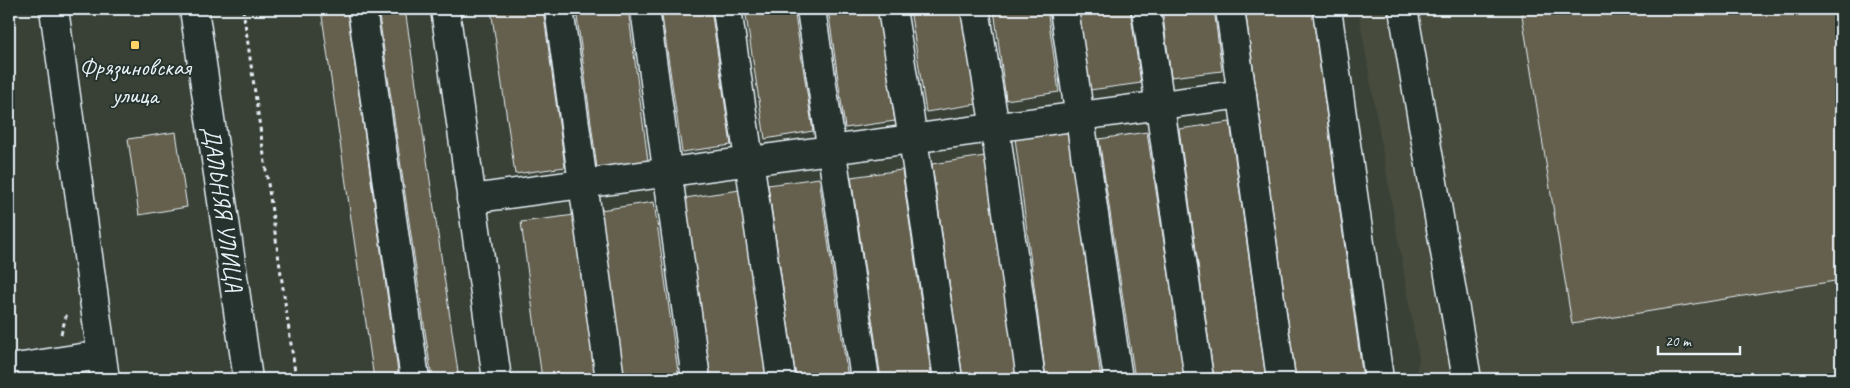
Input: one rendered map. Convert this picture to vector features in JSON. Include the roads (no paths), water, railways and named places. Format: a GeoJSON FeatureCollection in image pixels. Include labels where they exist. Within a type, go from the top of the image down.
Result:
{"type":"FeatureCollection","features":[{"type":"Feature","properties":{"kind":"street"},"geometry":{"type":"LineString","coordinates":[[9,369],[103,367],[54,9]]}},
{"type":"Feature","properties":{"kind":"street","name":"ДАЛЬНЯЯ УЛИЦА"},"geometry":{"type":"LineString","coordinates":[[194,9],[248,379]]}},
{"type":"Feature","properties":{"kind":"street"},"geometry":{"type":"LineString","coordinates":[[362,9],[415,379]]}},
{"type":"Feature","properties":{"kind":"street"},"geometry":{"type":"LineString","coordinates":[[445,9],[497,379]]}},
{"type":"Feature","properties":{"kind":"street"},"geometry":{"type":"LineString","coordinates":[[559,9],[610,379]]}},
{"type":"Feature","properties":{"kind":"street"},"geometry":{"type":"LineString","coordinates":[[645,9],[696,379]]}},
{"type":"Feature","properties":{"kind":"street"},"geometry":{"type":"LineString","coordinates":[[727,9],[782,379]]}},
{"type":"Feature","properties":{"kind":"street"},"geometry":{"type":"LineString","coordinates":[[811,9],[865,379]]}},
{"type":"Feature","properties":{"kind":"street"},"geometry":{"type":"LineString","coordinates":[[892,9],[948,379]]}},
{"type":"Feature","properties":{"kind":"street"},"geometry":{"type":"LineString","coordinates":[[975,9],[995,128],[1031,379]]}},
{"type":"Feature","properties":{"kind":"street"},"geometry":{"type":"LineString","coordinates":[[1064,9],[1118,379]]}},
{"type":"Feature","properties":{"kind":"street"},"geometry":{"type":"LineString","coordinates":[[1146,9],[1199,379]]}},
{"type":"Feature","properties":{"kind":"street"},"geometry":{"type":"LineString","coordinates":[[1230,9],[1281,379]]}},
{"type":"Feature","properties":{"kind":"street"},"geometry":{"type":"LineString","coordinates":[[1327,9],[1379,379]]}},
{"type":"Feature","properties":{"kind":"street"},"geometry":{"type":"LineString","coordinates":[[1403,9],[1467,379]]}},
{"type":"Feature","properties":{"kind":"street"},"geometry":{"type":"LineString","coordinates":[[471,200],[1242,94]]}},
{"type":"Feature","properties":{"kind":"place","name":"Фрязиновская улица"},"geometry":{"type":"Point","coordinates":[135,45]}}]}
